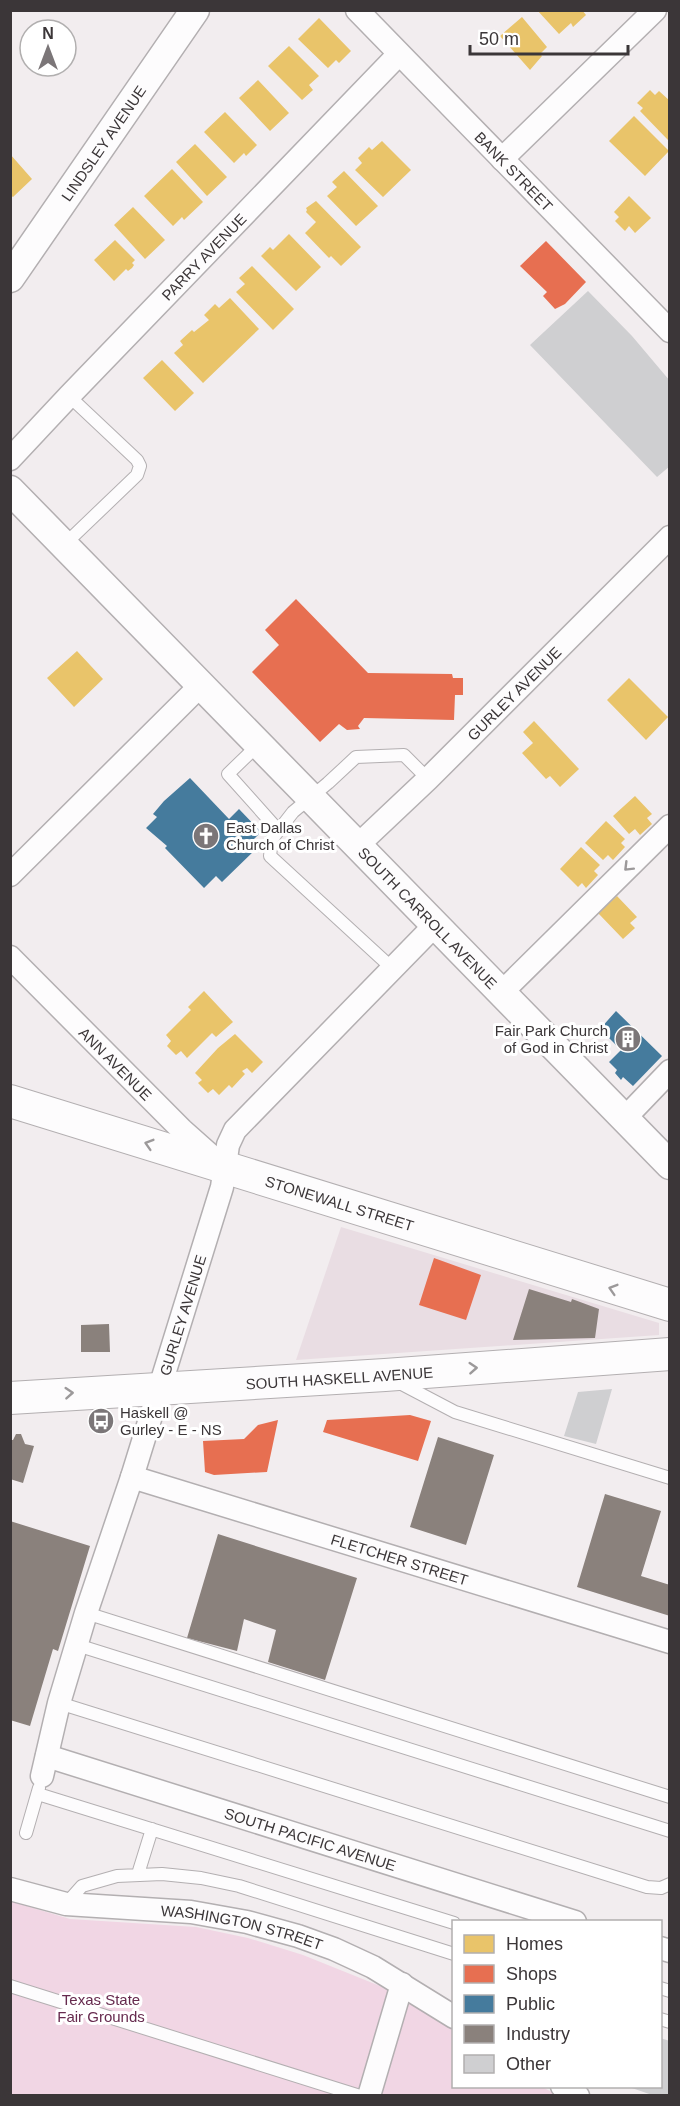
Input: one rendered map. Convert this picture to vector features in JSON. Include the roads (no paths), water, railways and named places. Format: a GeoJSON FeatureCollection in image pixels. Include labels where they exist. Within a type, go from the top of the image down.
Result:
{"type":"FeatureCollection","features":[{"type":"Feature","properties":{"kind":"main road","name":"STONEWALL STREET"},"geometry":{"type":"LineString","coordinates":[[10,1101],[669,1305]]}},
{"type":"Feature","properties":{"kind":"main road","name":"SOUTH HASKELL AVENUE"},"geometry":{"type":"LineString","coordinates":[[10,1398],[159,1387],[385,1375],[669,1354]]}},
{"type":"Feature","properties":{"kind":"street","name":"LINDSLEY AVENUE"},"geometry":{"type":"LineString","coordinates":[[10,278],[195,10]]}},
{"type":"Feature","properties":{"kind":"street","name":"BANK STREET"},"geometry":{"type":"LineString","coordinates":[[357,10],[669,331]]}},
{"type":"Feature","properties":{"kind":"street"},"geometry":{"type":"LineString","coordinates":[[502,159],[655,10]]}},
{"type":"Feature","properties":{"kind":"street","name":"PARRY AVENUE"},"geometry":{"type":"LineString","coordinates":[[10,459],[399,54]]}},
{"type":"Feature","properties":{"kind":"street","name":"SOUTH CARROLL AVENUE"},"geometry":{"type":"LineString","coordinates":[[10,490],[669,1165]]}},
{"type":"Feature","properties":{"kind":"street","name":"GURLEY AVENUE"},"geometry":{"type":"LineString","coordinates":[[357,846],[428,779],[669,537]]}},
{"type":"Feature","properties":{"kind":"street"},"geometry":{"type":"LineString","coordinates":[[10,875],[201,685]]}},
{"type":"Feature","properties":{"kind":"street"},"geometry":{"type":"LineString","coordinates":[[502,992],[669,826]]}},
{"type":"Feature","properties":{"kind":"street","name":"GURLEY AVENUE"},"geometry":{"type":"LineString","coordinates":[[42,1775],[76,1645],[132,1477],[222,1187],[228,1145],[235,1130],[435,925]]}},
{"type":"Feature","properties":{"kind":"street","name":"ANN AVENUE"},"geometry":{"type":"LineString","coordinates":[[10,957],[182,1130],[225,1168]]}},
{"type":"Feature","properties":{"kind":"street"},"geometry":{"type":"LineString","coordinates":[[624,1119],[669,1071]]}},
{"type":"Feature","properties":{"kind":"street","name":"FLETCHER STREET"},"geometry":{"type":"LineString","coordinates":[[132,1477],[669,1642]]}},
{"type":"Feature","properties":{"kind":"street","name":"SOUTH PACIFIC AVENUE"},"geometry":{"type":"LineString","coordinates":[[42,1775],[568,1920]]}},
{"type":"Feature","properties":{"kind":"street","name":"WASHINGTON STREET"},"geometry":{"type":"LineString","coordinates":[[11,1890],[66,1904],[191,1912],[248,1922],[298,1936],[373,1967],[452,2016]]}},
{"type":"Feature","properties":{"kind":"street"},"geometry":{"type":"LineString","coordinates":[[369,2096],[402,1983]]}},
{"type":"Feature","properties":{"kind":"street"},"geometry":{"type":"LineString","coordinates":[[565,2088],[578,2096]]}},
{"type":"Feature","properties":{"kind":"lane"},"geometry":{"type":"LineString","coordinates":[[64,545],[137,475],[140,466],[137,459],[69,396]]}},
{"type":"Feature","properties":{"kind":"lane"},"geometry":{"type":"LineString","coordinates":[[259,744],[228,774],[278,830]]}},
{"type":"Feature","properties":{"kind":"lane"},"geometry":{"type":"LineString","coordinates":[[393,969],[270,856],[272,839],[293,812],[356,757],[404,755],[428,779]]}},
{"type":"Feature","properties":{"kind":"lane"},"geometry":{"type":"LineString","coordinates":[[385,1375],[455,1412],[669,1478]]}},
{"type":"Feature","properties":{"kind":"lane"},"geometry":{"type":"LineString","coordinates":[[86,1613],[669,1797]]}},
{"type":"Feature","properties":{"kind":"lane"},"geometry":{"type":"LineString","coordinates":[[76,1645],[669,1831]]}},
{"type":"Feature","properties":{"kind":"lane"},"geometry":{"type":"LineString","coordinates":[[59,1703],[647,1887],[661,1888],[669,1884]]}},
{"type":"Feature","properties":{"kind":"lane"},"geometry":{"type":"LineString","coordinates":[[26,1833],[42,1775],[152,1829],[452,1923]]}},
{"type":"Feature","properties":{"kind":"lane"},"geometry":{"type":"LineString","coordinates":[[138,1874],[152,1829]]}},
{"type":"Feature","properties":{"kind":"lane"},"geometry":{"type":"LineString","coordinates":[[66,1904],[82,1886],[117,1876],[162,1874],[201,1878],[239,1886],[452,1954]]}},
{"type":"Feature","properties":{"kind":"lane"},"geometry":{"type":"LineString","coordinates":[[10,1986],[360,2096]]}},
{"type":"Feature","properties":{"kind":"place","name":"East Dallas Church of Christ"},"geometry":{"type":"Point","coordinates":[206,836]}},
{"type":"Feature","properties":{"kind":"place","name":"Fair Park Church of God in Christ"},"geometry":{"type":"Point","coordinates":[628,1039]}},
{"type":"Feature","properties":{"kind":"place","name":"Haskell @ Gurley - E - NS"},"geometry":{"type":"Point","coordinates":[101,1421]}},
{"type":"Feature","properties":{"kind":"park label","name":"Texas State Fair Grounds"},"geometry":{"type":"Point","coordinates":[101,2008]}}]}
